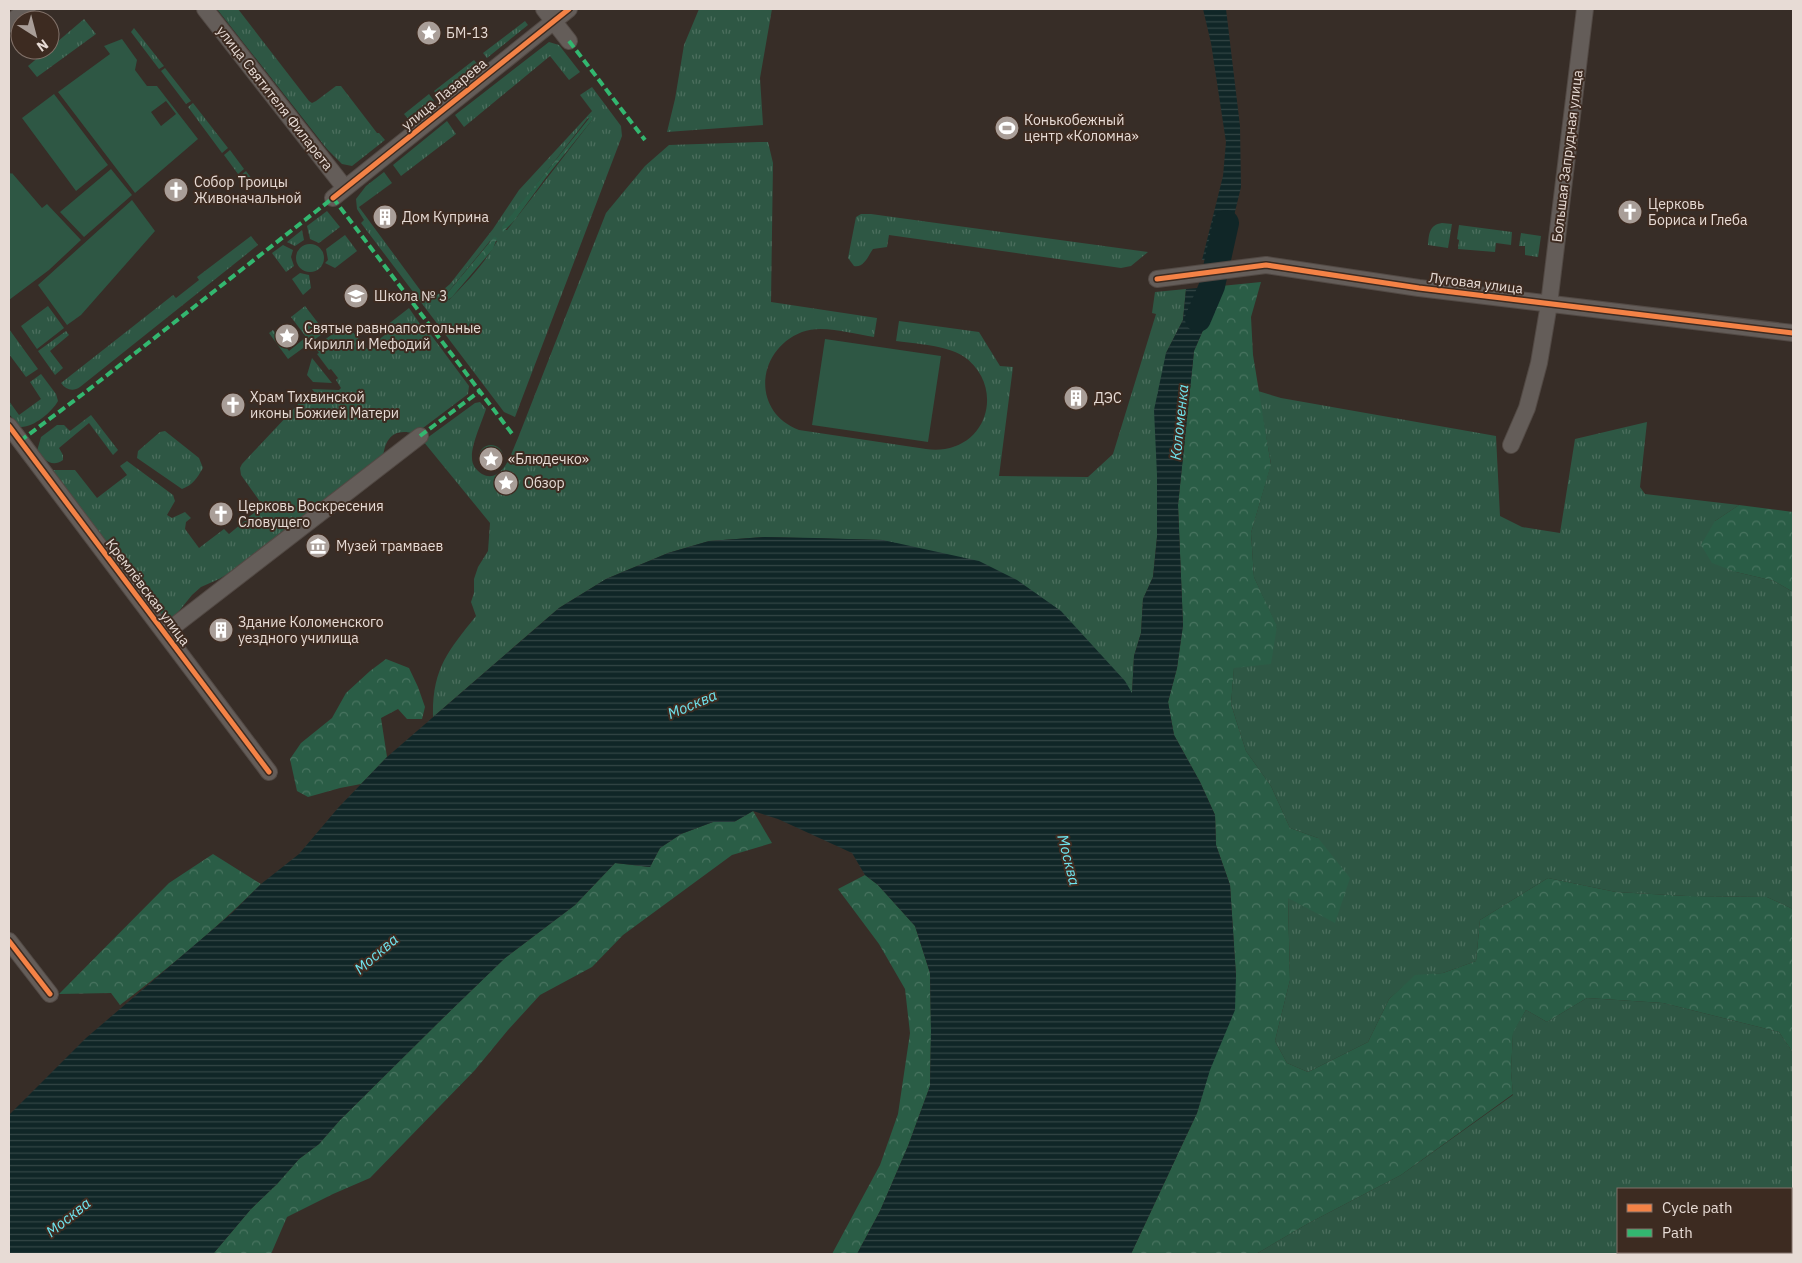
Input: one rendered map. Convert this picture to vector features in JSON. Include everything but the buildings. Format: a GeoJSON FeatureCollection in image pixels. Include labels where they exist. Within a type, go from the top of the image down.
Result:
{"type":"FeatureCollection","features":[{"type":"Feature","properties":{"kind":"street"},"geometry":{"type":"LineString","coordinates":[[9,24],[27,9]]}},
{"type":"Feature","properties":{"kind":"street","name":"улица Святителя Филарета"},"geometry":{"type":"LineString","coordinates":[[205,9],[339,193]]}},
{"type":"Feature","properties":{"kind":"street","name":"улица Лазарева"},"geometry":{"type":"LineString","coordinates":[[339,193],[549,15],[569,9]]}},
{"type":"Feature","properties":{"kind":"street","name":"Большая Запрудная улица"},"geometry":{"type":"LineString","coordinates":[[1511,445],[1526,408],[1539,363],[1585,9]]}},
{"type":"Feature","properties":{"kind":"street"},"geometry":{"type":"LineString","coordinates":[[549,15],[569,41]]}},
{"type":"Feature","properties":{"kind":"street","name":"Луговая улица"},"geometry":{"type":"LineString","coordinates":[[1157,279],[1266,265],[1419,288],[1793,333]]}},
{"type":"Feature","properties":{"kind":"street","name":"Кремлёвская улица"},"geometry":{"type":"LineString","coordinates":[[9,426],[14,446],[165,633],[269,772]]}},
{"type":"Feature","properties":{"kind":"street"},"geometry":{"type":"LineString","coordinates":[[165,633],[420,436]]}},
{"type":"Feature","properties":{"kind":"street"},"geometry":{"type":"LineString","coordinates":[[9,941],[50,994]]}},
{"type":"Feature","properties":{"kind":"green space"},"geometry":{"type":"Polygon","coordinates":[[[217,9],[238,9],[309,101],[312,103],[336,86],[341,86],[377,133],[385,140],[352,166],[342,164],[327,149],[217,9]]]}},
{"type":"Feature","properties":{"kind":"green space"},"geometry":{"type":"Polygon","coordinates":[[[699,9],[772,9],[760,78],[763,125],[667,132],[675,99],[684,45],[699,9]]]}},
{"type":"Feature","properties":{"kind":"green space"},"geometry":{"type":"Polygon","coordinates":[[[84,19],[96,34],[37,77],[28,66],[35,60],[60,60],[60,39],[84,19]]]}},
{"type":"Feature","properties":{"kind":"green space"},"geometry":{"type":"Polygon","coordinates":[[[525,21],[528,25],[487,58],[483,53],[525,21]]]}},
{"type":"Feature","properties":{"kind":"green space"},"geometry":{"type":"Polygon","coordinates":[[[134,28],[164,66],[159,69],[131,32],[134,28]]]}},
{"type":"Feature","properties":{"kind":"green space"},"geometry":{"type":"Polygon","coordinates":[[[122,39],[137,60],[135,70],[147,86],[157,86],[198,139],[135,193],[58,92],[110,54],[104,46],[122,39]],[[166,101],[151,112],[161,126],[176,114],[166,101]]]}},
{"type":"Feature","properties":{"kind":"green space"},"geometry":{"type":"Polygon","coordinates":[[[549,42],[559,45],[580,72],[569,80],[550,56],[464,127],[455,115],[549,42]]]}},
{"type":"Feature","properties":{"kind":"green space"},"geometry":{"type":"Polygon","coordinates":[[[474,60],[478,65],[438,97],[434,91],[474,60]]]}},
{"type":"Feature","properties":{"kind":"green space"},"geometry":{"type":"Polygon","coordinates":[[[165,68],[191,101],[186,104],[161,71],[165,68]]]}},
{"type":"Feature","properties":{"kind":"green space"},"geometry":{"type":"Polygon","coordinates":[[[592,87],[621,126],[622,136],[515,417],[504,412],[361,223],[364,220],[357,209],[356,199],[366,186],[384,172],[392,183],[359,207],[429,302],[450,284],[493,229],[519,190],[592,111],[580,95],[592,87]],[[588,118],[502,229],[507,230],[592,120],[588,118]],[[490,241],[444,297],[449,300],[475,272],[497,241],[490,241]]]}},
{"type":"Feature","properties":{"kind":"green space"},"geometry":{"type":"Polygon","coordinates":[[[54,94],[108,165],[76,191],[22,118],[54,94]]]}},
{"type":"Feature","properties":{"kind":"green space"},"geometry":{"type":"Polygon","coordinates":[[[429,94],[434,101],[409,120],[404,114],[429,94]]]}},
{"type":"Feature","properties":{"kind":"green space"},"geometry":{"type":"Polygon","coordinates":[[[193,103],[228,148],[222,153],[188,107],[193,103]]]}},
{"type":"Feature","properties":{"kind":"green space"},"geometry":{"type":"Polygon","coordinates":[[[591,116],[592,120],[514,221],[503,232],[502,227],[591,116]]]}},
{"type":"Feature","properties":{"kind":"green space"},"geometry":{"type":"Polygon","coordinates":[[[447,121],[456,134],[401,176],[393,165],[447,121]]]}},
{"type":"Feature","properties":{"kind":"green space"},"geometry":{"type":"Polygon","coordinates":[[[768,142],[773,163],[771,302],[877,318],[874,337],[828,329],[810,330],[802,332],[787,341],[775,352],[768,366],[765,381],[767,396],[773,410],[783,421],[799,430],[931,450],[945,449],[961,444],[973,435],[982,423],[987,395],[983,380],[975,367],[956,352],[948,349],[896,341],[899,321],[979,332],[1000,366],[1013,367],[999,476],[1088,477],[1113,454],[1156,314],[1152,313],[1155,292],[1186,289],[1183,320],[1166,353],[1157,475],[1157,537],[1153,577],[1143,599],[1141,633],[1134,656],[1132,694],[883,540],[764,537],[709,541],[668,553],[606,579],[559,608],[433,717],[433,700],[439,673],[457,640],[476,616],[471,602],[474,593],[474,579],[478,567],[488,551],[490,523],[423,441],[475,403],[480,402],[486,409],[473,447],[473,463],[482,474],[489,476],[496,475],[501,471],[510,458],[606,213],[645,166],[669,145],[768,142]]]}},
{"type":"Feature","properties":{"kind":"green space"},"geometry":{"type":"Polygon","coordinates":[[[230,150],[244,169],[238,174],[224,155],[230,150]]]}},
{"type":"Feature","properties":{"kind":"green space"},"geometry":{"type":"Polygon","coordinates":[[[111,169],[132,195],[84,237],[60,212],[111,169]]]}},
{"type":"Feature","properties":{"kind":"green space"},"geometry":{"type":"Polygon","coordinates":[[[9,171],[42,208],[47,204],[81,240],[49,270],[9,300],[9,171]]]}},
{"type":"Feature","properties":{"kind":"green space"},"geometry":{"type":"Polygon","coordinates":[[[246,171],[255,183],[251,186],[246,184],[240,176],[246,171]]]}},
{"type":"Feature","properties":{"kind":"green space"},"geometry":{"type":"Polygon","coordinates":[[[132,200],[155,231],[81,315],[67,325],[38,285],[132,200]]]}},
{"type":"Feature","properties":{"kind":"green space"},"geometry":{"type":"Polygon","coordinates":[[[327,211],[340,227],[319,243],[310,239],[307,226],[327,211]]]}},
{"type":"Feature","properties":{"kind":"green space"},"geometry":{"type":"Polygon","coordinates":[[[861,214],[1148,252],[1131,266],[1121,268],[889,235],[887,247],[873,249],[863,263],[854,266],[848,258],[856,217],[861,214]]]}},
{"type":"Feature","properties":{"kind":"green space"},"geometry":{"type":"Polygon","coordinates":[[[1442,223],[1452,224],[1448,248],[1428,245],[1429,234],[1432,228],[1442,223]]]}},
{"type":"Feature","properties":{"kind":"green space"},"geometry":{"type":"Polygon","coordinates":[[[1459,225],[1512,232],[1511,245],[1496,243],[1495,252],[1458,249],[1459,225]]]}},
{"type":"Feature","properties":{"kind":"green space"},"geometry":{"type":"Polygon","coordinates":[[[302,230],[304,240],[295,246],[287,242],[302,230]]]}},
{"type":"Feature","properties":{"kind":"green space"},"geometry":{"type":"Polygon","coordinates":[[[1521,233],[1541,236],[1538,257],[1525,255],[1525,246],[1519,246],[1521,233]]]}},
{"type":"Feature","properties":{"kind":"green space"},"geometry":{"type":"Polygon","coordinates":[[[345,235],[357,251],[335,268],[325,263],[328,260],[326,249],[345,235]]]}},
{"type":"Feature","properties":{"kind":"green space"},"geometry":{"type":"Polygon","coordinates":[[[251,236],[258,245],[80,387],[70,390],[61,383],[173,295],[176,298],[199,280],[197,277],[251,236]]]}},
{"type":"Feature","properties":{"kind":"green space"},"geometry":{"type":"Polygon","coordinates":[[[494,237],[497,238],[493,249],[452,297],[446,301],[445,296],[494,237]]]}},
{"type":"Feature","properties":{"kind":"green space"},"geometry":{"type":"Polygon","coordinates":[[[310,244],[320,248],[324,258],[320,268],[310,272],[300,268],[296,258],[300,248],[310,244]]]}},
{"type":"Feature","properties":{"kind":"green space"},"geometry":{"type":"Polygon","coordinates":[[[283,245],[293,250],[291,257],[294,266],[286,272],[272,253],[283,245]]]}},
{"type":"Feature","properties":{"kind":"green space"},"geometry":{"type":"Polygon","coordinates":[[[300,273],[309,275],[311,288],[303,295],[292,279],[300,273]]]}},
{"type":"Feature","properties":{"kind":"green space"},"geometry":{"type":"Polygon","coordinates":[[[1261,282],[1251,317],[1253,355],[1271,465],[1251,533],[1254,577],[1277,626],[1271,664],[1234,668],[1231,704],[1246,751],[1271,786],[1290,828],[1318,838],[1350,878],[1335,923],[1288,898],[1290,980],[1275,1041],[1287,1063],[1308,1072],[1368,1042],[1389,999],[1415,975],[1443,973],[1476,961],[1480,920],[1548,878],[1616,892],[1687,896],[1767,897],[1793,909],[1793,1053],[1779,1032],[1663,1003],[1587,998],[1547,1022],[1526,1010],[1513,1033],[1511,1071],[1513,1094],[1401,1175],[1309,1223],[1256,1254],[1131,1254],[1197,1113],[1236,976],[1230,885],[1216,845],[1215,815],[1200,782],[1174,735],[1168,702],[1177,668],[1183,625],[1178,505],[1194,351],[1221,286],[1261,282]]]}},
{"type":"Feature","properties":{"kind":"green space"},"geometry":{"type":"Polygon","coordinates":[[[48,306],[64,328],[37,349],[21,326],[48,306]]]}},
{"type":"Feature","properties":{"kind":"green space"},"geometry":{"type":"Polygon","coordinates":[[[305,306],[325,332],[288,359],[269,333],[273,330],[289,351],[306,337],[291,317],[305,306]]]}},
{"type":"Feature","properties":{"kind":"green space"},"geometry":{"type":"Polygon","coordinates":[[[409,308],[469,386],[468,394],[415,434],[401,432],[392,436],[385,446],[383,459],[253,559],[201,587],[175,616],[168,619],[161,617],[53,470],[75,470],[97,498],[127,475],[120,466],[127,461],[173,495],[175,501],[167,515],[172,518],[185,512],[191,518],[186,522],[185,529],[199,548],[224,529],[229,534],[254,513],[252,510],[261,503],[241,475],[240,468],[242,464],[304,398],[309,402],[316,394],[312,389],[339,390],[341,388],[336,380],[338,378],[331,369],[329,370],[317,354],[319,353],[315,347],[346,324],[367,349],[386,334],[382,329],[409,308]]]}},
{"type":"Feature","properties":{"kind":"green space"},"geometry":{"type":"Polygon","coordinates":[[[9,329],[38,369],[26,377],[9,354],[9,329]]]}},
{"type":"Feature","properties":{"kind":"green space"},"geometry":{"type":"Polygon","coordinates":[[[66,331],[69,335],[50,351],[63,368],[55,375],[38,351],[66,331]]]}},
{"type":"Feature","properties":{"kind":"green space"},"geometry":{"type":"Polygon","coordinates":[[[825,339],[941,356],[928,442],[812,425],[825,339]]]}},
{"type":"Feature","properties":{"kind":"green space"},"geometry":{"type":"Polygon","coordinates":[[[312,358],[332,383],[313,382],[307,375],[312,358]]]}},
{"type":"Feature","properties":{"kind":"green space"},"geometry":{"type":"Polygon","coordinates":[[[41,374],[56,394],[58,401],[42,418],[31,425],[20,427],[9,414],[9,401],[19,415],[41,399],[30,382],[41,374]]]}},
{"type":"Feature","properties":{"kind":"green space"},"geometry":{"type":"Polygon","coordinates":[[[1258,391],[1281,398],[1496,436],[1500,516],[1522,527],[1560,533],[1575,439],[1647,422],[1640,487],[1645,494],[1739,505],[1715,521],[1736,572],[1774,581],[1793,592],[1793,909],[1767,897],[1687,896],[1616,892],[1548,878],[1480,920],[1476,961],[1443,973],[1415,976],[1389,999],[1368,1042],[1308,1072],[1287,1063],[1275,1041],[1290,980],[1288,897],[1297,902],[1318,838],[1290,828],[1271,786],[1246,751],[1231,704],[1234,667],[1277,627],[1254,577],[1251,533],[1271,464],[1258,391]]]}},
{"type":"Feature","properties":{"kind":"green space"},"geometry":{"type":"Polygon","coordinates":[[[91,415],[118,450],[113,455],[89,423],[59,448],[63,455],[63,460],[55,463],[49,462],[37,451],[41,437],[57,425],[64,425],[70,431],[91,415]]]}},
{"type":"Feature","properties":{"kind":"green space"},"geometry":{"type":"Polygon","coordinates":[[[165,431],[199,458],[203,468],[192,483],[182,489],[137,458],[138,451],[160,432],[165,431]]]}},
{"type":"Feature","properties":{"kind":"green space"},"geometry":{"type":"Polygon","coordinates":[[[491,445],[496,446],[502,452],[502,462],[496,468],[491,469],[486,468],[480,462],[479,457],[480,452],[486,446],[491,445]]]}},
{"type":"Feature","properties":{"kind":"green space"},"geometry":{"type":"Polygon","coordinates":[[[1739,505],[1793,512],[1793,592],[1774,581],[1736,572],[1712,563],[1701,545],[1715,521],[1739,505]]]}},
{"type":"Feature","properties":{"kind":"green space"},"geometry":{"type":"Polygon","coordinates":[[[386,659],[409,668],[425,707],[422,719],[407,719],[398,709],[381,718],[387,757],[361,784],[308,797],[297,791],[290,759],[301,743],[332,718],[346,693],[386,659]]]}},
{"type":"Feature","properties":{"kind":"green space"},"geometry":{"type":"Polygon","coordinates":[[[753,811],[772,843],[732,855],[623,935],[592,967],[540,995],[475,1070],[370,1178],[287,1217],[271,1254],[213,1254],[251,1209],[299,1159],[319,1144],[340,1120],[443,1018],[505,958],[575,905],[615,863],[650,867],[660,848],[681,834],[713,822],[734,822],[753,811]]]}},
{"type":"Feature","properties":{"kind":"green space"},"geometry":{"type":"Polygon","coordinates":[[[213,854],[261,884],[193,947],[120,1005],[111,993],[59,994],[169,883],[213,854]]]}},
{"type":"Feature","properties":{"kind":"green space"},"geometry":{"type":"Polygon","coordinates":[[[865,875],[878,885],[915,926],[930,973],[930,1086],[908,1146],[880,1211],[857,1254],[832,1254],[880,1165],[898,1114],[910,1033],[905,989],[879,944],[838,889],[865,875]]]}},
{"type":"Feature","properties":{"kind":"green space"},"geometry":{"type":"Polygon","coordinates":[[[1587,998],[1663,1003],[1779,1032],[1793,1053],[1793,1254],[1256,1254],[1309,1223],[1401,1175],[1513,1095],[1511,1071],[1513,1032],[1526,1010],[1547,1022],[1587,998]]]}},
{"type":"Feature","properties":{"kind":"water"},"geometry":{"type":"Polygon","coordinates":[[[1203,9],[1226,9],[1240,126],[1241,187],[1224,257],[1202,260],[1223,176],[1226,142],[1211,43],[1203,9]]]}},
{"type":"Feature","properties":{"kind":"water","name":"Москва"},"geometry":{"type":"Polygon","coordinates":[[[1221,286],[1194,351],[1178,505],[1183,625],[1177,668],[1168,702],[1174,735],[1200,782],[1215,815],[1216,845],[1230,885],[1236,976],[1235,1010],[1210,1070],[1197,1113],[1131,1254],[857,1254],[880,1211],[908,1146],[930,1086],[930,973],[915,926],[878,885],[865,875],[852,853],[778,819],[753,811],[734,822],[713,822],[681,834],[660,848],[650,867],[615,863],[575,905],[505,958],[443,1018],[340,1120],[319,1144],[299,1159],[251,1209],[213,1254],[9,1254],[9,1115],[86,1038],[232,913],[261,884],[299,854],[338,808],[387,757],[559,608],[606,579],[668,553],[709,541],[764,537],[883,540],[979,561],[1017,580],[1061,611],[1125,681],[1132,693],[1134,656],[1141,633],[1143,599],[1153,577],[1157,537],[1154,410],[1166,353],[1183,320],[1186,289],[1221,286]]]}},
{"type":"Feature","properties":{"kind":"waterway","name":"Коломенка"},"geometry":{"type":"LineString","coordinates":[[1198,319],[1212,286],[1226,223]]}},
{"type":"Feature","properties":{"kind":"marked path"},"geometry":{"type":"LineString","coordinates":[[569,41],[645,140]]}},
{"type":"Feature","properties":{"kind":"marked path"},"geometry":{"type":"LineString","coordinates":[[20,441],[83,394],[333,198],[513,435]]}},
{"type":"Feature","properties":{"kind":"marked path"},"geometry":{"type":"LineString","coordinates":[[420,436],[480,391]]}},
{"type":"Feature","properties":{"kind":"cycle path"},"geometry":{"type":"LineString","coordinates":[[333,198],[569,9]]}},
{"type":"Feature","properties":{"kind":"cycle path"},"geometry":{"type":"LineString","coordinates":[[1157,279],[1266,265],[1419,288],[1793,333]]}},
{"type":"Feature","properties":{"kind":"cycle path"},"geometry":{"type":"LineString","coordinates":[[9,426],[269,772]]}},
{"type":"Feature","properties":{"kind":"cycle path"},"geometry":{"type":"LineString","coordinates":[[9,941],[50,994]]}},
{"type":"Feature","properties":{"kind":"place","name":"БМ-13"},"geometry":{"type":"Point","coordinates":[429,33]}},
{"type":"Feature","properties":{"kind":"place","name":"Конькобежный центр «Коломна»"},"geometry":{"type":"Point","coordinates":[1007,128]}},
{"type":"Feature","properties":{"kind":"place","name":"Собор Троицы Живоначальной"},"geometry":{"type":"Point","coordinates":[176,190]}},
{"type":"Feature","properties":{"kind":"place","name":"Церковь Бориса и Глеба"},"geometry":{"type":"Point","coordinates":[1630,212]}},
{"type":"Feature","properties":{"kind":"place","name":"Дом Куприна"},"geometry":{"type":"Point","coordinates":[385,217]}},
{"type":"Feature","properties":{"kind":"place","name":"Школа № 3"},"geometry":{"type":"Point","coordinates":[356,296]}},
{"type":"Feature","properties":{"kind":"place","name":"Святые равноапостольные Кирилл и Мефодий"},"geometry":{"type":"Point","coordinates":[287,336]}},
{"type":"Feature","properties":{"kind":"place","name":"ДЭС"},"geometry":{"type":"Point","coordinates":[1076,398]}},
{"type":"Feature","properties":{"kind":"place","name":"Храм Тихвинской иконы Божией Матери"},"geometry":{"type":"Point","coordinates":[233,405]}},
{"type":"Feature","properties":{"kind":"place","name":"«Блюдечко»"},"geometry":{"type":"Point","coordinates":[491,459]}},
{"type":"Feature","properties":{"kind":"place","name":"Обзор"},"geometry":{"type":"Point","coordinates":[506,483]}},
{"type":"Feature","properties":{"kind":"place","name":"Церковь Воскресения Словущего"},"geometry":{"type":"Point","coordinates":[221,514]}},
{"type":"Feature","properties":{"kind":"place","name":"Музей трамваев"},"geometry":{"type":"Point","coordinates":[318,546]}},
{"type":"Feature","properties":{"kind":"place","name":"Здание Коломенского уездного училища"},"geometry":{"type":"Point","coordinates":[221,630]}}]}
